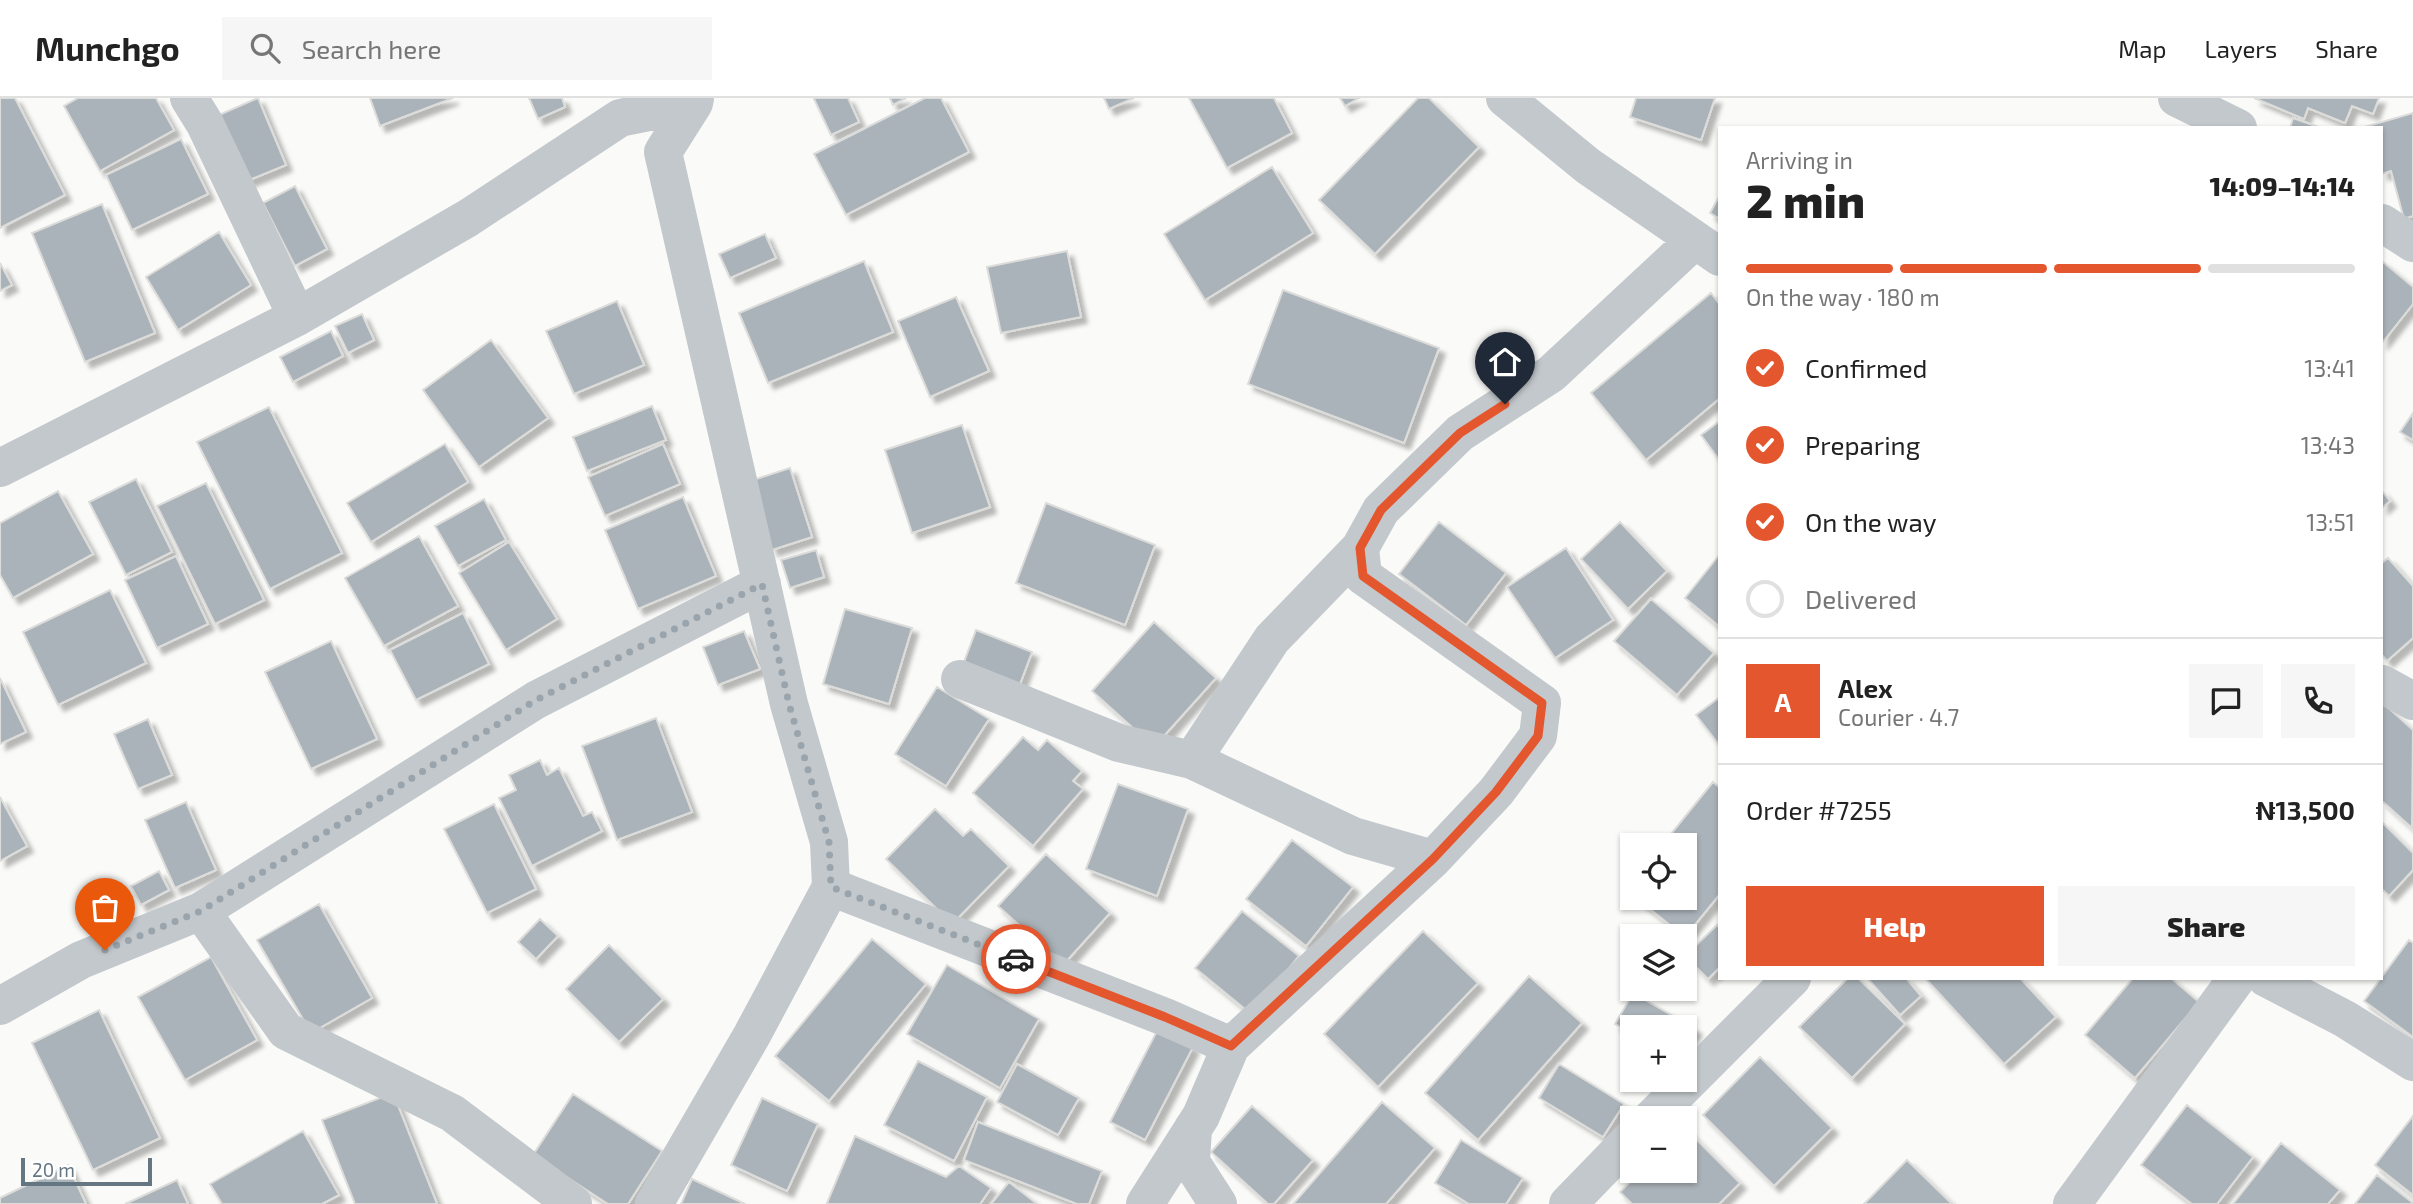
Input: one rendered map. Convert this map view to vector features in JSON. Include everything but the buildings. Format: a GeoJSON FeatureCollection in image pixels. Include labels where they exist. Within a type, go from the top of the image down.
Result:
{"type":"FeatureCollection","features":[{"type":"Feature","properties":{"kind":"street"},"geometry":{"type":"LineString","coordinates":[[189,98],[205,124],[298,317]]}},
{"type":"Feature","properties":{"kind":"street"},"geometry":{"type":"LineString","coordinates":[[1192,760],[1272,639],[1360,548],[1381,510],[1460,433],[1551,374],[1708,248],[1588,166],[1505,98]]}},
{"type":"Feature","properties":{"kind":"street"},"geometry":{"type":"LineString","coordinates":[[2177,98],[2234,126]]}},
{"type":"Feature","properties":{"kind":"street"},"geometry":{"type":"LineString","coordinates":[[0,468],[298,317],[468,218],[620,118],[694,100]]}},
{"type":"Feature","properties":{"kind":"street"},"geometry":{"type":"LineString","coordinates":[[654,1204],[752,1035],[831,887],[829,842],[789,704],[663,152],[694,100]]}},
{"type":"Feature","properties":{"kind":"street"},"geometry":{"type":"LineString","coordinates":[[2383,224],[2413,243]]}},
{"type":"Feature","properties":{"kind":"street"},"geometry":{"type":"LineString","coordinates":[[1144,1204],[1201,1116],[1231,1046],[1433,859],[1496,792],[1538,736],[1542,703],[1363,576],[1360,548]]}},
{"type":"Feature","properties":{"kind":"street"},"geometry":{"type":"LineString","coordinates":[[0,1006],[81,960],[201,911],[536,700],[762,584]]}},
{"type":"Feature","properties":{"kind":"street"},"geometry":{"type":"LineString","coordinates":[[960,679],[1119,743],[1192,760],[1353,836],[1433,859]]}},
{"type":"Feature","properties":{"kind":"street"},"geometry":{"type":"LineString","coordinates":[[2383,685],[2413,701]]}},
{"type":"Feature","properties":{"kind":"street"},"geometry":{"type":"LineString","coordinates":[[831,887],[1165,1017],[1231,1046]]}},
{"type":"Feature","properties":{"kind":"street"},"geometry":{"type":"LineString","coordinates":[[201,911],[286,1031],[452,1113],[573,1204]]}},
{"type":"Feature","properties":{"kind":"street"},"geometry":{"type":"LineString","coordinates":[[1664,1106],[1790,980]]}},
{"type":"Feature","properties":{"kind":"street"},"geometry":{"type":"LineString","coordinates":[[2072,1204],[2236,980]]}},
{"type":"Feature","properties":{"kind":"street"},"geometry":{"type":"LineString","coordinates":[[2270,980],[2345,1019],[2413,1062]]}},
{"type":"Feature","properties":{"kind":"street"},"geometry":{"type":"LineString","coordinates":[[1193,1128],[1191,1162],[1218,1204]]}},
{"type":"Feature","properties":{"kind":"street"},"geometry":{"type":"LineString","coordinates":[[1568,1204],[1620,1150]]}},
{"type":"Feature","properties":{"kind":"way so far"},"geometry":{"type":"LineString","coordinates":[[105,950],[201,911],[536,700],[762,584],[789,704],[829,842],[831,887],[1016,959]]}},
{"type":"Feature","properties":{"kind":"route"},"geometry":{"type":"LineString","coordinates":[[1016,959],[1165,1017],[1231,1046],[1433,859],[1496,792],[1538,736],[1542,703],[1363,576],[1360,548],[1381,510],[1460,433],[1505,404]]}}]}
